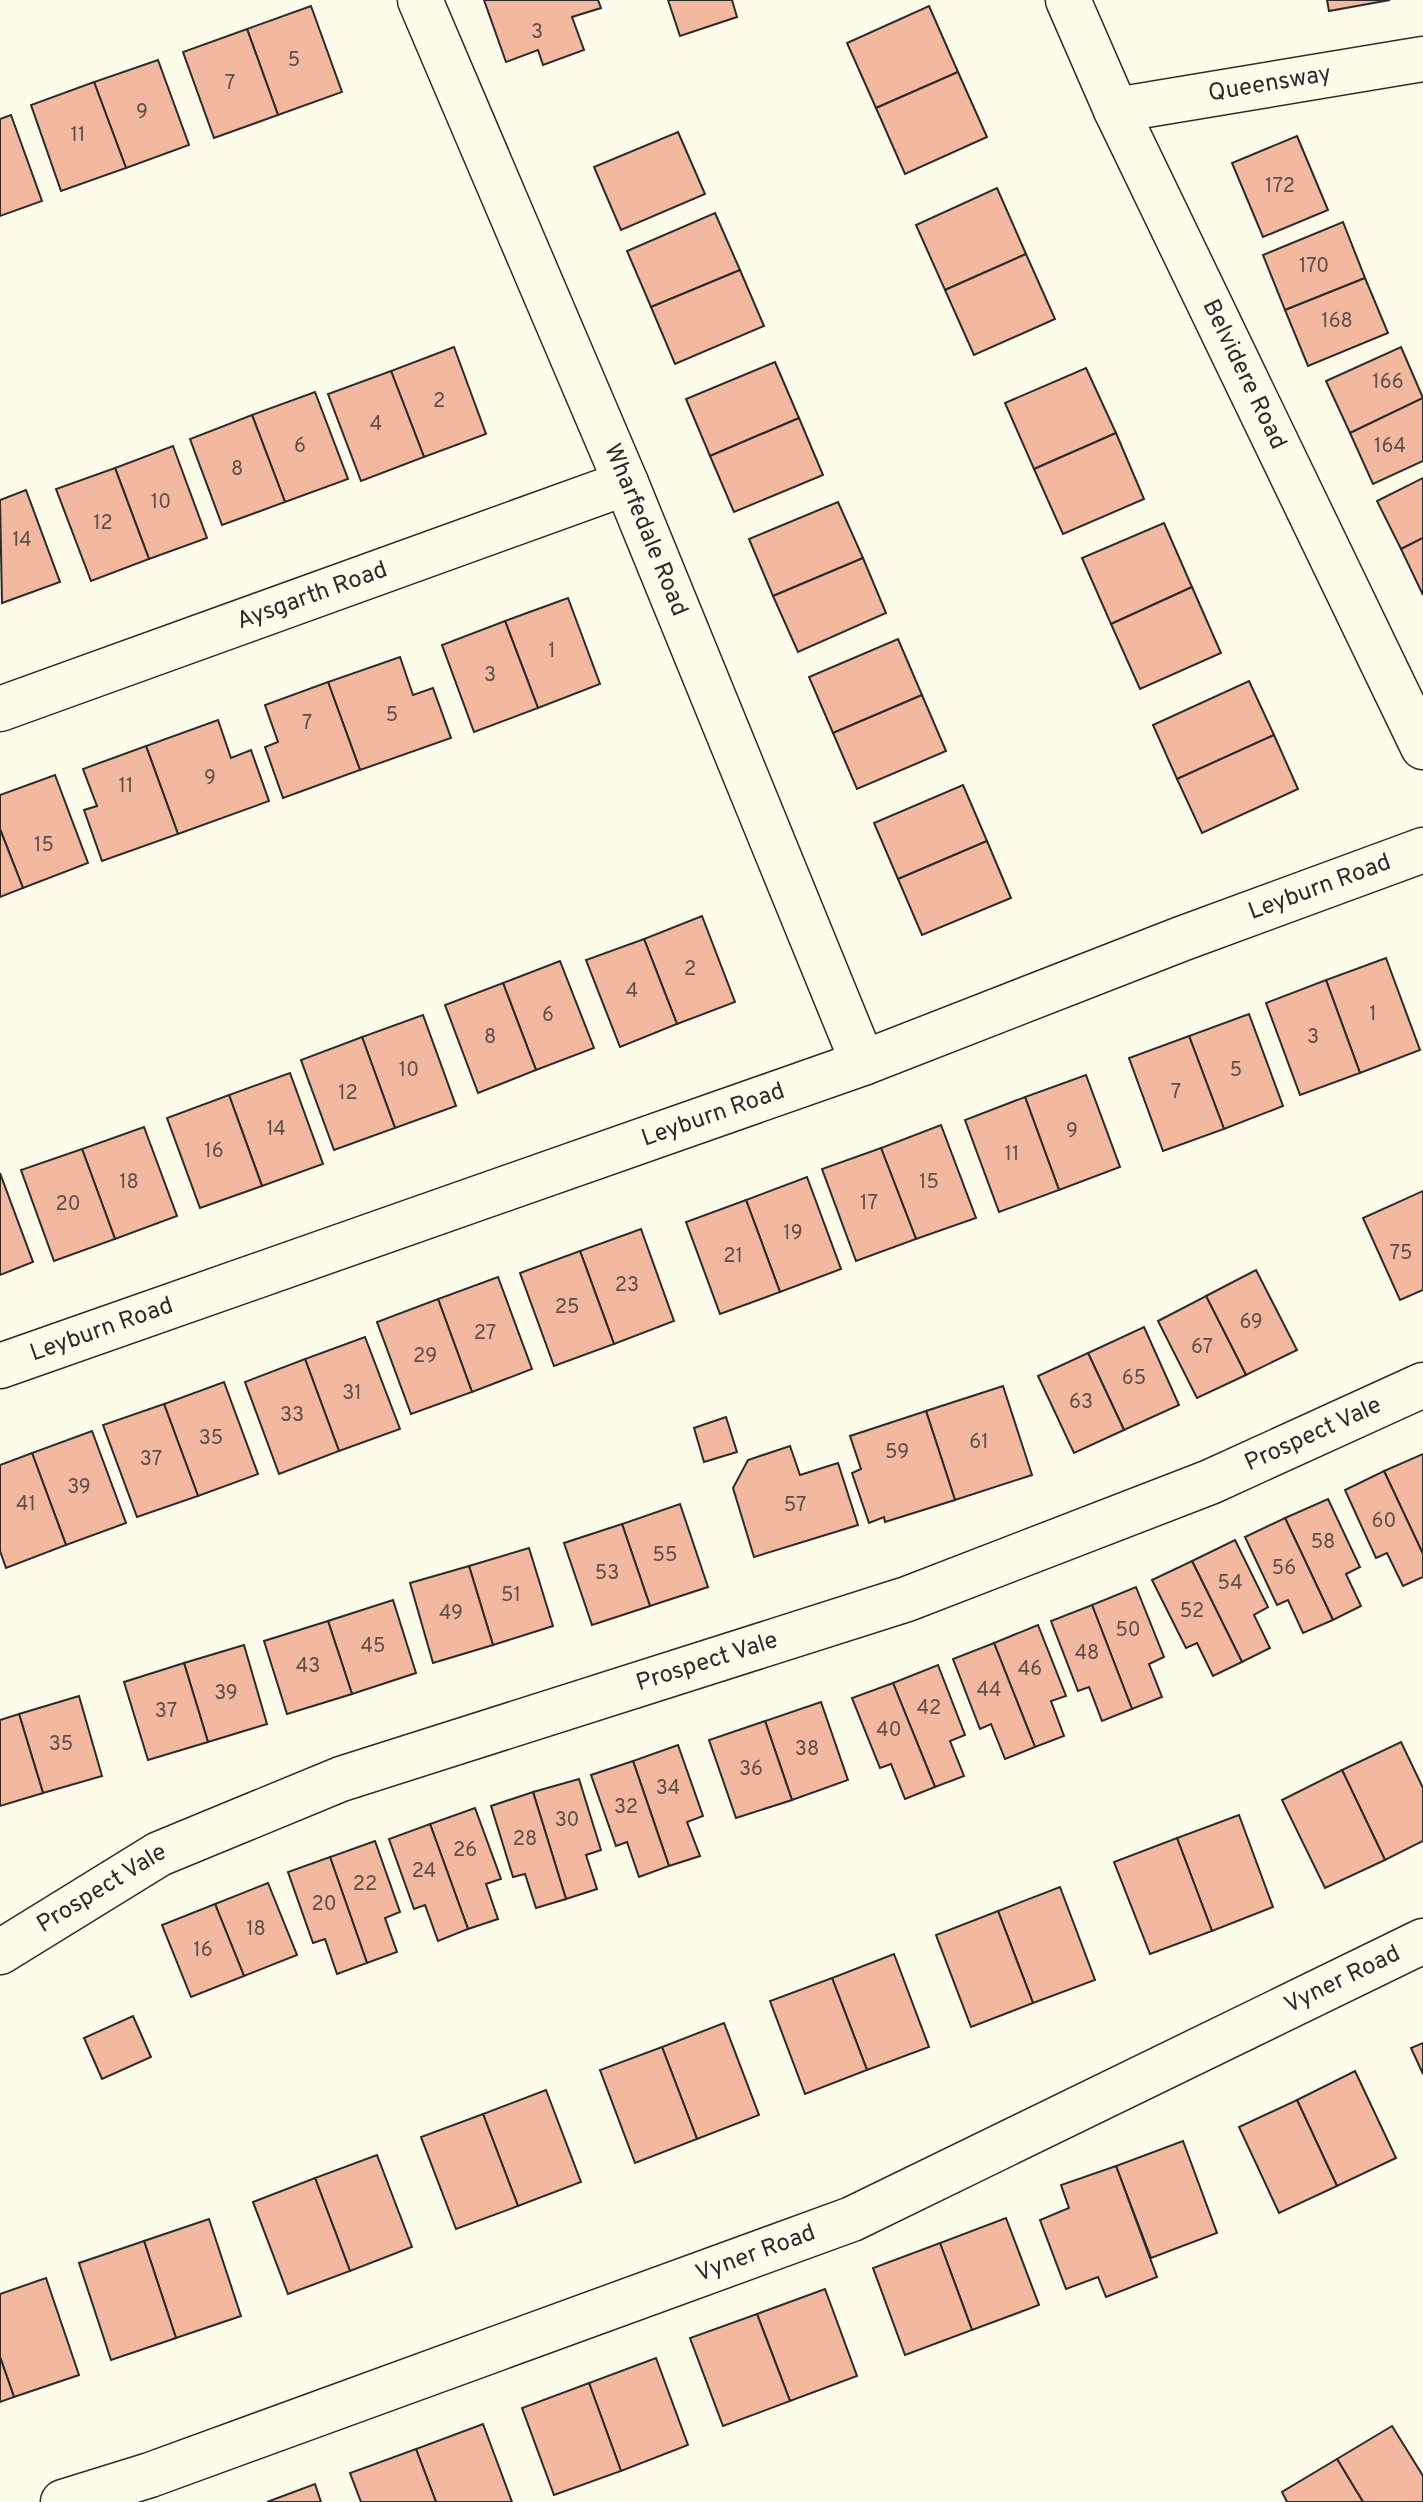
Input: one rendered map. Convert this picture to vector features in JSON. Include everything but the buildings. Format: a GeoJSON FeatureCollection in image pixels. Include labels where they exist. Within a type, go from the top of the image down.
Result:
{"type":"FeatureCollection","features":[{"type":"Feature","properties":{"kind":"street","name":"Wharfedale Road"},"geometry":{"type":"LineString","coordinates":[[420,0],[626,483],[863,1063]]}},
{"type":"Feature","properties":{"kind":"street","name":"Belvidere Road"},"geometry":{"type":"LineString","coordinates":[[1068,0],[1116,110],[1423,747]]}},
{"type":"Feature","properties":{"kind":"street","name":"Queensway"},"geometry":{"type":"LineString","coordinates":[[1116,110],[1423,59]]}},
{"type":"Feature","properties":{"kind":"street","name":"Aysgarth Road"},"geometry":{"type":"LineString","coordinates":[[0,709],[626,483]]}},
{"type":"Feature","properties":{"kind":"street","name":"Leyburn Road"},"geometry":{"type":"LineString","coordinates":[[0,1366],[863,1063],[1181,939],[1423,850]]}},
{"type":"Feature","properties":{"kind":"street","name":"Prospect Vale"},"geometry":{"type":"LineString","coordinates":[[0,1952],[159,1854],[341,1779],[907,1599],[1210,1482],[1423,1385]]}},
{"type":"Feature","properties":{"kind":"street","name":"Vyner Road"},"geometry":{"type":"LineString","coordinates":[[63,2502],[150,2475],[852,2219],[1423,1941]]}}]}
